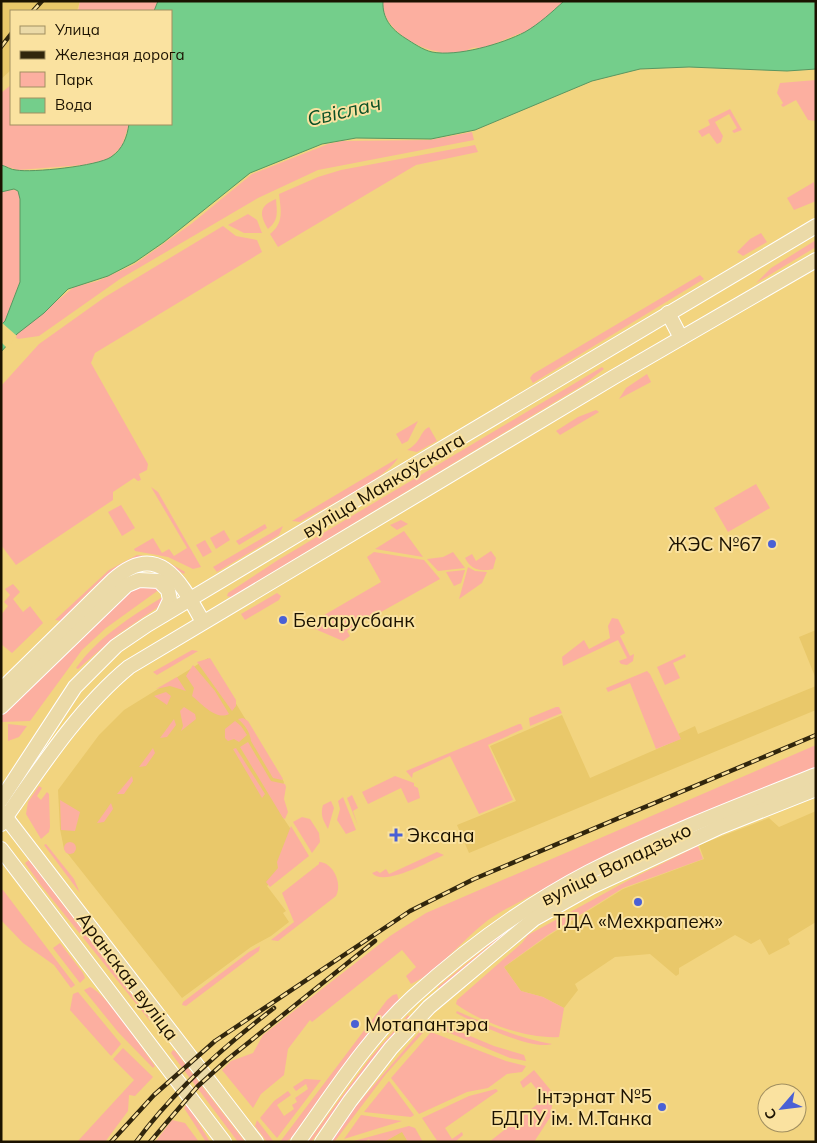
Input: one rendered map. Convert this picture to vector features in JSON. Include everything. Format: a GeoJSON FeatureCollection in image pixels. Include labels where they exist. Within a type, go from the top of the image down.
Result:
{"type":"FeatureCollection","features":[{"type":"Feature","properties":{"kind":"main road","name":"вуліца Маякоўскага"},"geometry":{"type":"LineString","coordinates":[[1,800],[75,687],[116,646],[163,615],[816,226]]}},
{"type":"Feature","properties":{"kind":"main road","name":"вуліца Маякоўскага"},"geometry":{"type":"LineString","coordinates":[[3,817],[82,714],[129,667],[681,338],[816,260]]}},
{"type":"Feature","properties":{"kind":"main road"},"geometry":{"type":"LineString","coordinates":[[668,313],[681,338]]}},
{"type":"Feature","properties":{"kind":"main road"},"geometry":{"type":"LineString","coordinates":[[1,690],[123,570],[139,564],[165,569],[176,576],[203,622]]}},
{"type":"Feature","properties":{"kind":"main road"},"geometry":{"type":"LineString","coordinates":[[1,708],[127,585],[138,580],[159,581],[168,590],[170,600],[163,615]]}},
{"type":"Feature","properties":{"kind":"main road","name":"вуліца Валадзько"},"geometry":{"type":"LineString","coordinates":[[298,1142],[367,1048],[413,997],[502,925],[589,872],[718,814],[816,775]]}},
{"type":"Feature","properties":{"kind":"main road","name":"вуліца Валадзько"},"geometry":{"type":"LineString","coordinates":[[322,1142],[350,1101],[385,1056],[429,1007],[534,919],[591,887],[702,835],[816,789]]}},
{"type":"Feature","properties":{"kind":"main road","name":"Аранская вуліца"},"geometry":{"type":"LineString","coordinates":[[3,817],[256,1142]]}},
{"type":"Feature","properties":{"kind":"main road","name":"Аранская вуліца"},"geometry":{"type":"LineString","coordinates":[[1,849],[8,867],[148,1041],[224,1142]]}},
{"type":"Feature","properties":{"kind":"main road"},"geometry":{"type":"LineString","coordinates":[[148,1041],[167,1027]]}},
{"type":"Feature","properties":{"kind":"shaded area"},"geometry":{"type":"Polygon","coordinates":[[[1,1],[80,1],[77,10],[10,10],[10,71],[1,79],[1,1]]]}},
{"type":"Feature","properties":{"kind":"shaded area"},"geometry":{"type":"Polygon","coordinates":[[[816,630],[816,679],[799,637],[816,630]]]}},
{"type":"Feature","properties":{"kind":"shaded area"},"geometry":{"type":"Polygon","coordinates":[[[208,658],[284,782],[278,803],[282,816],[308,855],[267,886],[286,911],[283,913],[289,922],[271,936],[251,947],[182,998],[64,849],[60,829],[58,790],[99,735],[124,710],[208,658]]]}},
{"type":"Feature","properties":{"kind":"shaded area"},"geometry":{"type":"Polygon","coordinates":[[[816,686],[816,710],[469,853],[457,825],[516,801],[490,746],[562,715],[590,778],[680,739],[678,734],[695,726],[698,734],[816,686]]]}},
{"type":"Feature","properties":{"kind":"shaded area"},"geometry":{"type":"Polygon","coordinates":[[[816,811],[816,922],[788,939],[790,944],[769,955],[760,939],[751,944],[735,935],[679,968],[679,974],[676,976],[650,954],[615,957],[575,984],[578,990],[564,1008],[543,997],[521,991],[504,967],[548,936],[623,889],[704,859],[699,845],[769,818],[779,827],[816,811]]]}},
{"type":"Feature","properties":{"kind":"shaded area"},"geometry":{"type":"Polygon","coordinates":[[[402,1131],[408,1142],[384,1142],[402,1131]]]}},
{"type":"Feature","properties":{"kind":"green space"},"geometry":{"type":"Polygon","coordinates":[[[80,1],[158,1],[154,10],[78,10],[80,1]]]}},
{"type":"Feature","properties":{"kind":"green space"},"geometry":{"type":"Polygon","coordinates":[[[382,1],[568,1],[525,34],[521,33],[481,49],[473,48],[458,55],[442,56],[440,52],[430,50],[402,36],[388,20],[382,1]]]}},
{"type":"Feature","properties":{"kind":"green space"},"geometry":{"type":"Polygon","coordinates":[[[816,80],[816,121],[808,120],[796,100],[783,107],[781,105],[783,103],[777,93],[780,83],[816,80]]]}},
{"type":"Feature","properties":{"kind":"green space"},"geometry":{"type":"Polygon","coordinates":[[[10,86],[10,125],[129,125],[122,146],[110,158],[83,165],[18,170],[1,165],[1,93],[10,86]]]}},
{"type":"Feature","properties":{"kind":"green space"},"geometry":{"type":"Polygon","coordinates":[[[730,109],[742,130],[734,133],[732,131],[737,128],[729,114],[715,122],[723,136],[721,142],[717,144],[709,133],[702,137],[698,131],[710,125],[708,120],[730,109]]]}},
{"type":"Feature","properties":{"kind":"green space"},"geometry":{"type":"Polygon","coordinates":[[[472,132],[474,140],[318,170],[258,198],[120,279],[39,336],[18,339],[14,336],[74,287],[98,281],[135,264],[191,224],[252,174],[328,144],[342,141],[429,140],[472,132]]]}},
{"type":"Feature","properties":{"kind":"green space"},"geometry":{"type":"Polygon","coordinates":[[[475,145],[478,152],[416,165],[278,247],[270,234],[280,221],[279,194],[318,177],[341,170],[475,145]]]}},
{"type":"Feature","properties":{"kind":"green space"},"geometry":{"type":"Polygon","coordinates":[[[814,182],[816,201],[794,210],[787,198],[814,182]]]}},
{"type":"Feature","properties":{"kind":"green space"},"geometry":{"type":"Polygon","coordinates":[[[10,189],[18,191],[20,199],[22,259],[20,281],[5,321],[1,325],[1,192],[10,189]]]}},
{"type":"Feature","properties":{"kind":"green space"},"geometry":{"type":"Polygon","coordinates":[[[276,199],[276,219],[268,229],[263,219],[262,211],[266,205],[276,199]]]}},
{"type":"Feature","properties":{"kind":"green space"},"geometry":{"type":"Polygon","coordinates":[[[248,214],[257,220],[262,233],[244,233],[228,225],[248,214]]]}},
{"type":"Feature","properties":{"kind":"green space"},"geometry":{"type":"Polygon","coordinates":[[[223,226],[236,236],[257,240],[262,252],[95,353],[91,363],[148,464],[147,470],[139,474],[141,480],[138,481],[134,478],[113,492],[113,500],[16,565],[1,545],[1,386],[39,344],[105,297],[223,226]]]}},
{"type":"Feature","properties":{"kind":"green space"},"geometry":{"type":"Polygon","coordinates":[[[761,233],[767,242],[743,256],[737,252],[750,239],[761,233]]]}},
{"type":"Feature","properties":{"kind":"green space"},"geometry":{"type":"Polygon","coordinates":[[[816,240],[816,247],[756,283],[771,268],[816,240]]]}},
{"type":"Feature","properties":{"kind":"green space"},"geometry":{"type":"Polygon","coordinates":[[[700,275],[704,279],[533,383],[530,378],[533,374],[700,275]]]}},
{"type":"Feature","properties":{"kind":"green space"},"geometry":{"type":"Polygon","coordinates":[[[602,367],[604,369],[583,385],[231,597],[227,596],[228,593],[278,560],[602,367]]]}},
{"type":"Feature","properties":{"kind":"green space"},"geometry":{"type":"Polygon","coordinates":[[[647,374],[651,382],[619,399],[626,388],[647,374]]]}},
{"type":"Feature","properties":{"kind":"green space"},"geometry":{"type":"Polygon","coordinates":[[[596,410],[599,412],[560,435],[556,431],[578,417],[596,410]]]}},
{"type":"Feature","properties":{"kind":"green space"},"geometry":{"type":"Polygon","coordinates":[[[418,421],[408,441],[402,444],[396,434],[418,421]]]}},
{"type":"Feature","properties":{"kind":"green space"},"geometry":{"type":"Polygon","coordinates":[[[429,427],[437,441],[417,452],[407,450],[415,444],[429,427]]]}},
{"type":"Feature","properties":{"kind":"green space"},"geometry":{"type":"Polygon","coordinates":[[[398,458],[381,475],[353,493],[300,522],[292,521],[398,458]]]}},
{"type":"Feature","properties":{"kind":"green space"},"geometry":{"type":"Polygon","coordinates":[[[756,484],[770,508],[728,532],[714,508],[756,484]]]}},
{"type":"Feature","properties":{"kind":"green space"},"geometry":{"type":"Polygon","coordinates":[[[151,487],[158,492],[201,567],[193,569],[168,557],[135,551],[134,549],[153,538],[162,553],[169,549],[174,556],[187,548],[151,487]]]}},
{"type":"Feature","properties":{"kind":"green space"},"geometry":{"type":"Polygon","coordinates":[[[121,505],[135,528],[122,536],[108,512],[121,505]]]}},
{"type":"Feature","properties":{"kind":"green space"},"geometry":{"type":"Polygon","coordinates":[[[401,520],[408,524],[397,530],[390,525],[401,520]]]}},
{"type":"Feature","properties":{"kind":"green space"},"geometry":{"type":"Polygon","coordinates":[[[265,524],[267,528],[239,545],[236,541],[265,524]]]}},
{"type":"Feature","properties":{"kind":"green space"},"geometry":{"type":"Polygon","coordinates":[[[283,526],[279,535],[217,572],[213,567],[283,526]]]}},
{"type":"Feature","properties":{"kind":"green space"},"geometry":{"type":"Polygon","coordinates":[[[224,530],[230,540],[216,549],[210,538],[224,530]]]}},
{"type":"Feature","properties":{"kind":"green space"},"geometry":{"type":"Polygon","coordinates":[[[404,531],[423,557],[375,549],[404,531]]]}},
{"type":"Feature","properties":{"kind":"green space"},"geometry":{"type":"Polygon","coordinates":[[[205,540],[212,552],[203,557],[196,545],[205,540]]]}},
{"type":"Feature","properties":{"kind":"green space"},"geometry":{"type":"Polygon","coordinates":[[[491,551],[496,558],[493,569],[473,568],[465,558],[472,554],[476,561],[491,551]]]}},
{"type":"Feature","properties":{"kind":"green space"},"geometry":{"type":"Polygon","coordinates":[[[374,552],[424,560],[440,579],[347,631],[350,636],[343,641],[308,626],[381,582],[367,557],[374,552]]]}},
{"type":"Feature","properties":{"kind":"green space"},"geometry":{"type":"Polygon","coordinates":[[[453,552],[465,568],[438,571],[427,559],[443,557],[453,552]]]}},
{"type":"Feature","properties":{"kind":"green space"},"geometry":{"type":"Polygon","coordinates":[[[137,555],[161,558],[185,572],[184,574],[152,558],[141,557],[131,560],[109,573],[61,621],[55,620],[109,570],[137,555]]]}},
{"type":"Feature","properties":{"kind":"green space"},"geometry":{"type":"Polygon","coordinates":[[[468,567],[475,571],[487,572],[482,583],[459,599],[468,567]]]}},
{"type":"Feature","properties":{"kind":"green space"},"geometry":{"type":"Polygon","coordinates":[[[465,570],[461,583],[454,586],[446,572],[465,570]]]}},
{"type":"Feature","properties":{"kind":"green space"},"geometry":{"type":"Polygon","coordinates":[[[13,584],[20,592],[13,599],[23,612],[30,606],[43,623],[12,653],[1,644],[1,615],[8,606],[4,602],[10,595],[5,589],[13,584]]]}},
{"type":"Feature","properties":{"kind":"green space"},"geometry":{"type":"Polygon","coordinates":[[[153,585],[160,589],[106,628],[82,650],[30,721],[1,722],[1,715],[131,590],[136,587],[153,585]]]}},
{"type":"Feature","properties":{"kind":"green space"},"geometry":{"type":"Polygon","coordinates":[[[277,593],[281,596],[279,600],[245,620],[241,614],[277,593]]]}},
{"type":"Feature","properties":{"kind":"green space"},"geometry":{"type":"Polygon","coordinates":[[[164,596],[161,605],[117,635],[78,669],[76,668],[105,637],[164,596]]]}},
{"type":"Feature","properties":{"kind":"green space"},"geometry":{"type":"Polygon","coordinates":[[[612,618],[618,619],[625,633],[620,636],[630,656],[634,654],[633,661],[627,665],[621,664],[619,661],[627,658],[618,640],[563,666],[562,657],[584,640],[589,649],[610,638],[608,626],[612,618]]]}},
{"type":"Feature","properties":{"kind":"green space"},"geometry":{"type":"Polygon","coordinates":[[[192,650],[198,651],[157,675],[153,672],[192,650]]]}},
{"type":"Feature","properties":{"kind":"green space"},"geometry":{"type":"Polygon","coordinates":[[[685,654],[686,657],[673,663],[680,678],[665,685],[657,667],[685,654]]]}},
{"type":"Feature","properties":{"kind":"green space"},"geometry":{"type":"Polygon","coordinates":[[[210,658],[236,700],[236,706],[232,711],[197,662],[210,658]]]}},
{"type":"Feature","properties":{"kind":"green space"},"geometry":{"type":"Polygon","coordinates":[[[193,665],[215,691],[229,714],[224,716],[214,713],[192,696],[194,688],[186,676],[193,665]]]}},
{"type":"Feature","properties":{"kind":"green space"},"geometry":{"type":"Polygon","coordinates":[[[647,671],[681,739],[656,749],[630,683],[608,692],[606,688],[647,671]]]}},
{"type":"Feature","properties":{"kind":"green space"},"geometry":{"type":"Polygon","coordinates":[[[177,677],[186,691],[170,686],[156,689],[177,677]]]}},
{"type":"Feature","properties":{"kind":"green space"},"geometry":{"type":"Polygon","coordinates":[[[166,692],[171,696],[167,705],[154,696],[166,692]]]}},
{"type":"Feature","properties":{"kind":"green space"},"geometry":{"type":"Polygon","coordinates":[[[184,707],[195,714],[196,719],[181,731],[183,726],[180,711],[184,707]]]}},
{"type":"Feature","properties":{"kind":"green space"},"geometry":{"type":"Polygon","coordinates":[[[559,707],[562,713],[530,726],[529,718],[559,707]]]}},
{"type":"Feature","properties":{"kind":"green space"},"geometry":{"type":"Polygon","coordinates":[[[243,718],[248,721],[282,780],[273,778],[251,741],[247,729],[238,719],[243,718]]]}},
{"type":"Feature","properties":{"kind":"green space"},"geometry":{"type":"Polygon","coordinates":[[[174,719],[176,725],[167,737],[160,738],[174,719]]]}},
{"type":"Feature","properties":{"kind":"green space"},"geometry":{"type":"Polygon","coordinates":[[[235,721],[247,735],[239,742],[234,739],[228,741],[225,738],[225,729],[235,721]]]}},
{"type":"Feature","properties":{"kind":"green space"},"geometry":{"type":"Polygon","coordinates":[[[8,724],[27,726],[19,737],[8,741],[8,724]]]}},
{"type":"Feature","properties":{"kind":"green space"},"geometry":{"type":"Polygon","coordinates":[[[521,724],[523,729],[488,745],[513,800],[479,814],[450,756],[413,773],[412,778],[406,771],[521,724]]]}},
{"type":"Feature","properties":{"kind":"green space"},"geometry":{"type":"Polygon","coordinates":[[[248,742],[271,781],[285,784],[284,799],[288,812],[285,819],[240,747],[248,742]]]}},
{"type":"Feature","properties":{"kind":"green space"},"geometry":{"type":"Polygon","coordinates":[[[816,745],[816,769],[656,836],[537,892],[488,920],[445,960],[411,984],[406,976],[416,967],[402,950],[312,1022],[310,1020],[288,1049],[284,1075],[261,1094],[253,1108],[222,1070],[231,1061],[253,1053],[263,1035],[390,936],[426,913],[816,745]]]}},
{"type":"Feature","properties":{"kind":"green space"},"geometry":{"type":"Polygon","coordinates":[[[153,748],[155,753],[146,766],[139,767],[153,748]]]}},
{"type":"Feature","properties":{"kind":"green space"},"geometry":{"type":"Polygon","coordinates":[[[236,748],[265,794],[262,798],[233,749],[236,748]]]}},
{"type":"Feature","properties":{"kind":"green space"},"geometry":{"type":"Polygon","coordinates":[[[132,776],[133,781],[124,794],[117,794],[132,776]]]}},
{"type":"Feature","properties":{"kind":"green space"},"geometry":{"type":"Polygon","coordinates":[[[395,776],[414,783],[414,786],[418,788],[420,798],[408,803],[401,788],[368,804],[362,792],[395,776]]]}},
{"type":"Feature","properties":{"kind":"green space"},"geometry":{"type":"Polygon","coordinates":[[[39,786],[42,788],[37,796],[41,800],[47,792],[49,794],[50,827],[49,832],[41,839],[26,814],[28,802],[39,786]]]}},
{"type":"Feature","properties":{"kind":"green space"},"geometry":{"type":"Polygon","coordinates":[[[352,795],[358,808],[353,811],[358,826],[347,798],[352,795]]]}},
{"type":"Feature","properties":{"kind":"green space"},"geometry":{"type":"Polygon","coordinates":[[[343,797],[356,830],[346,834],[337,820],[340,809],[338,801],[343,797]]]}},
{"type":"Feature","properties":{"kind":"green space"},"geometry":{"type":"Polygon","coordinates":[[[60,800],[80,812],[75,831],[61,830],[60,800]]]}},
{"type":"Feature","properties":{"kind":"green space"},"geometry":{"type":"Polygon","coordinates":[[[331,801],[334,808],[328,829],[322,817],[322,809],[323,805],[331,801]]]}},
{"type":"Feature","properties":{"kind":"green space"},"geometry":{"type":"Polygon","coordinates":[[[111,803],[113,809],[104,822],[97,823],[111,803]]]}},
{"type":"Feature","properties":{"kind":"green space"},"geometry":{"type":"Polygon","coordinates":[[[302,817],[310,819],[319,833],[320,842],[312,853],[293,822],[302,817]]]}},
{"type":"Feature","properties":{"kind":"green space"},"geometry":{"type":"Polygon","coordinates":[[[721,818],[495,944],[439,989],[438,987],[525,916],[586,881],[721,818]]]}},
{"type":"Feature","properties":{"kind":"green space"},"geometry":{"type":"Polygon","coordinates":[[[291,826],[309,856],[270,887],[266,882],[278,868],[277,862],[291,826]]]}},
{"type":"Feature","properties":{"kind":"green space"},"geometry":{"type":"Polygon","coordinates":[[[68,842],[72,842],[76,848],[72,854],[68,854],[64,850],[64,846],[68,842]]]}},
{"type":"Feature","properties":{"kind":"green space"},"geometry":{"type":"Polygon","coordinates":[[[46,844],[74,879],[80,893],[44,845],[46,844]]]}},
{"type":"Feature","properties":{"kind":"green space"},"geometry":{"type":"Polygon","coordinates":[[[698,846],[703,859],[623,888],[548,935],[504,967],[521,991],[543,997],[564,1008],[559,1037],[533,1035],[505,1028],[479,1017],[456,1004],[457,1000],[522,943],[528,935],[629,880],[698,846]]]}},
{"type":"Feature","properties":{"kind":"green space"},"geometry":{"type":"Polygon","coordinates":[[[437,852],[444,855],[406,872],[386,877],[378,877],[372,873],[377,871],[380,873],[386,869],[389,874],[437,852]]]}},
{"type":"Feature","properties":{"kind":"green space"},"geometry":{"type":"Polygon","coordinates":[[[29,860],[150,1021],[40,884],[25,863],[29,860]]]}},
{"type":"Feature","properties":{"kind":"green space"},"geometry":{"type":"Polygon","coordinates":[[[319,862],[329,866],[335,874],[338,886],[336,896],[278,941],[271,940],[294,922],[282,893],[319,864],[319,862]]]}},
{"type":"Feature","properties":{"kind":"green space"},"geometry":{"type":"Polygon","coordinates":[[[1,889],[75,985],[71,988],[54,965],[23,943],[1,920],[1,889]]]}},
{"type":"Feature","properties":{"kind":"green space"},"geometry":{"type":"Polygon","coordinates":[[[60,943],[83,973],[85,978],[80,983],[53,948],[60,943]]]}},
{"type":"Feature","properties":{"kind":"green space"},"geometry":{"type":"Polygon","coordinates":[[[260,946],[259,951],[186,1006],[182,1005],[183,1002],[249,952],[260,946]]]}},
{"type":"Feature","properties":{"kind":"green space"},"geometry":{"type":"Polygon","coordinates":[[[90,987],[97,991],[114,1010],[155,1066],[153,1068],[118,1032],[84,990],[90,987]]]}},
{"type":"Feature","properties":{"kind":"green space"},"geometry":{"type":"Polygon","coordinates":[[[78,992],[121,1044],[111,1056],[70,1010],[73,994],[78,992]]]}},
{"type":"Feature","properties":{"kind":"green space"},"geometry":{"type":"Polygon","coordinates":[[[397,994],[399,1001],[340,1069],[292,1137],[286,1142],[280,1142],[387,1000],[397,994]]]}},
{"type":"Feature","properties":{"kind":"green space"},"geometry":{"type":"Polygon","coordinates":[[[457,1011],[515,1035],[552,1044],[532,1044],[518,1040],[476,1023],[456,1013],[457,1011]]]}},
{"type":"Feature","properties":{"kind":"green space"},"geometry":{"type":"Polygon","coordinates":[[[408,1015],[410,1017],[373,1059],[311,1142],[308,1142],[371,1057],[408,1015]]]}},
{"type":"Feature","properties":{"kind":"green space"},"geometry":{"type":"Polygon","coordinates":[[[439,1023],[494,1046],[524,1055],[526,1061],[510,1058],[440,1029],[437,1027],[439,1023]]]}},
{"type":"Feature","properties":{"kind":"green space"},"geometry":{"type":"Polygon","coordinates":[[[429,1026],[386,1074],[335,1141],[332,1140],[357,1105],[422,1029],[429,1026]]]}},
{"type":"Feature","properties":{"kind":"green space"},"geometry":{"type":"Polygon","coordinates":[[[431,1032],[506,1061],[526,1066],[522,1072],[507,1074],[488,1088],[467,1092],[419,1114],[391,1078],[431,1032]]]}},
{"type":"Feature","properties":{"kind":"green space"},"geometry":{"type":"Polygon","coordinates":[[[123,1048],[153,1077],[135,1096],[129,1095],[128,1111],[105,1142],[77,1142],[134,1080],[113,1059],[123,1048]]]}},
{"type":"Feature","properties":{"kind":"green space"},"geometry":{"type":"Polygon","coordinates":[[[173,1050],[245,1142],[238,1142],[171,1053],[173,1050]]]}},
{"type":"Feature","properties":{"kind":"green space"},"geometry":{"type":"Polygon","coordinates":[[[534,1070],[553,1093],[551,1116],[534,1142],[489,1142],[544,1099],[531,1082],[523,1088],[520,1082],[534,1070]]]}},
{"type":"Feature","properties":{"kind":"green space"},"geometry":{"type":"Polygon","coordinates":[[[305,1079],[321,1080],[277,1138],[260,1118],[274,1101],[288,1091],[291,1095],[277,1105],[284,1116],[294,1109],[292,1105],[297,1102],[295,1098],[308,1089],[306,1084],[296,1091],[293,1087],[305,1079]]]}},
{"type":"Feature","properties":{"kind":"green space"},"geometry":{"type":"Polygon","coordinates":[[[389,1081],[414,1115],[411,1117],[364,1112],[389,1081]]]}},
{"type":"Feature","properties":{"kind":"green space"},"geometry":{"type":"Polygon","coordinates":[[[496,1089],[498,1091],[445,1128],[452,1139],[462,1132],[463,1135],[455,1142],[438,1142],[422,1118],[469,1096],[496,1089]]]}},
{"type":"Feature","properties":{"kind":"green space"},"geometry":{"type":"Polygon","coordinates":[[[187,1104],[210,1142],[206,1142],[184,1108],[187,1104]]]}},
{"type":"Feature","properties":{"kind":"green space"},"geometry":{"type":"Polygon","coordinates":[[[361,1115],[402,1121],[344,1139],[361,1115]]]}},
{"type":"Feature","properties":{"kind":"green space"},"geometry":{"type":"Polygon","coordinates":[[[172,1120],[185,1123],[199,1142],[155,1142],[172,1120]]]}},
{"type":"Feature","properties":{"kind":"green space"},"geometry":{"type":"Polygon","coordinates":[[[257,1120],[274,1142],[267,1142],[255,1126],[257,1120]]]}},
{"type":"Feature","properties":{"kind":"green space"},"geometry":{"type":"Polygon","coordinates":[[[409,1126],[415,1128],[423,1142],[408,1142],[402,1132],[384,1142],[370,1142],[369,1139],[365,1142],[350,1142],[409,1126]]]}},
{"type":"Feature","properties":{"kind":"water","name":"Свіслач"},"geometry":{"type":"Polygon","coordinates":[[[158,1],[383,1],[384,13],[388,22],[405,38],[432,52],[454,53],[492,45],[515,37],[550,14],[564,1],[816,1],[816,69],[787,71],[689,67],[640,69],[592,81],[475,130],[431,139],[356,138],[322,144],[250,173],[164,242],[135,262],[108,276],[68,289],[44,313],[17,334],[1,352],[1,325],[5,321],[20,282],[20,199],[18,191],[14,189],[1,192],[1,165],[14,170],[24,171],[65,168],[93,163],[111,157],[119,150],[126,138],[129,125],[172,125],[172,10],[154,10],[158,1]]]}},
{"type":"Feature","properties":{"kind":"pier"},"geometry":{"type":"Polygon","coordinates":[[[1,322],[17,336],[7,348],[1,342],[1,322]]]}},
{"type":"Feature","properties":{"kind":"railway"},"geometry":{"type":"LineString","coordinates":[[34,10],[42,1]]}},
{"type":"Feature","properties":{"kind":"railway"},"geometry":{"type":"LineString","coordinates":[[1,47],[10,35]]}},
{"type":"Feature","properties":{"kind":"railway"},"geometry":{"type":"LineString","coordinates":[[111,1142],[154,1095],[215,1041],[410,911],[474,879],[816,735]]}},
{"type":"Feature","properties":{"kind":"railway"},"geometry":{"type":"LineString","coordinates":[[150,1142],[198,1086],[228,1059],[375,941]]}},
{"type":"Feature","properties":{"kind":"railway"},"geometry":{"type":"LineString","coordinates":[[136,1142],[166,1105],[200,1070],[274,1008]]}},
{"type":"Feature","properties":{"kind":"place","name":"ЖЭС №67"},"geometry":{"type":"Point","coordinates":[772,544]}},
{"type":"Feature","properties":{"kind":"place","name":"Беларусбанк"},"geometry":{"type":"Point","coordinates":[283,620]}},
{"type":"Feature","properties":{"kind":"place","name":"Эксана"},"geometry":{"type":"Point","coordinates":[396,835]}},
{"type":"Feature","properties":{"kind":"place","name":"ТДА «Мехкрапеж»"},"geometry":{"type":"Point","coordinates":[638,902]}},
{"type":"Feature","properties":{"kind":"place","name":"Мотапантэра"},"geometry":{"type":"Point","coordinates":[355,1024]}},
{"type":"Feature","properties":{"kind":"place","name":"Інтэрнат №5 БДПУ ім. М.Танка"},"geometry":{"type":"Point","coordinates":[662,1107]}}]}
